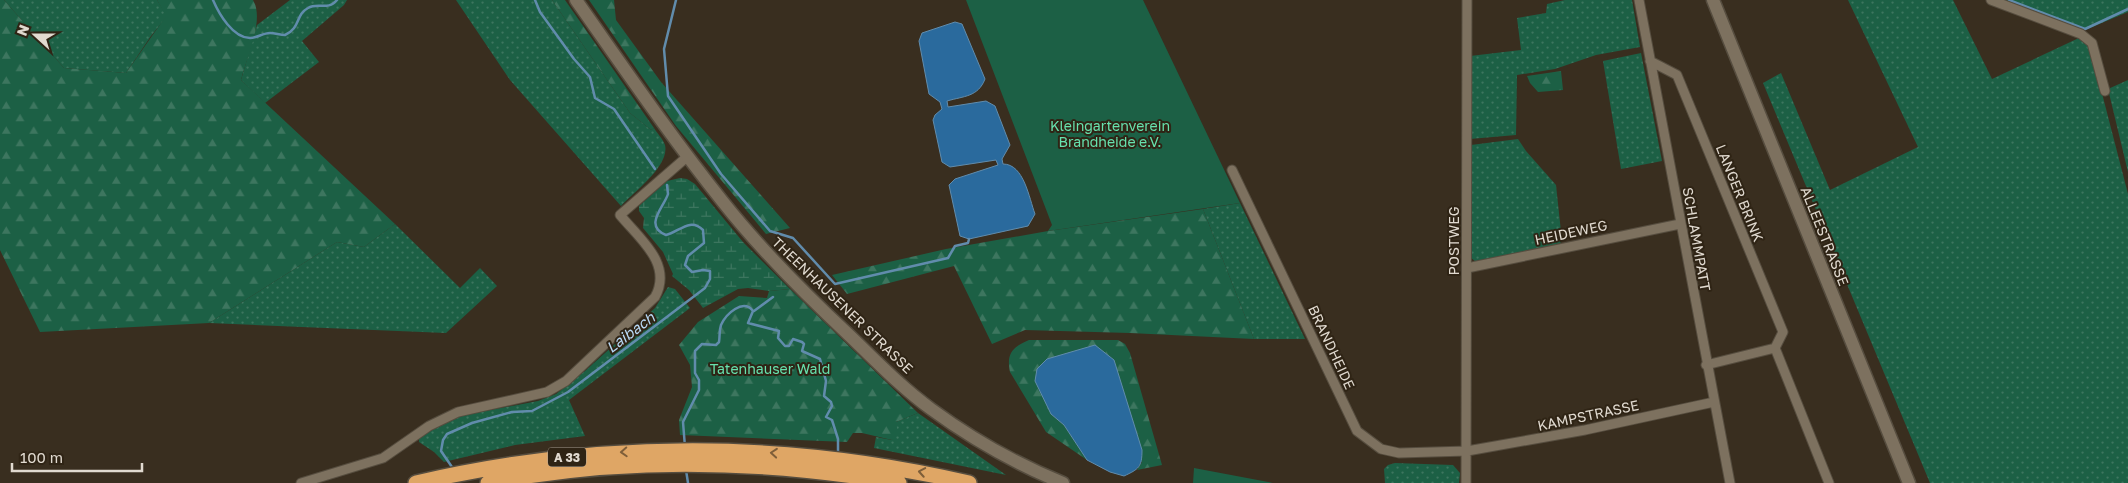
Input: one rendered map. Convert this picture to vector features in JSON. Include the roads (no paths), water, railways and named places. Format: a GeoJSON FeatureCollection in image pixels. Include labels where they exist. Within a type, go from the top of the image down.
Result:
{"type":"FeatureCollection","features":[{"type":"Feature","properties":{"kind":"highway","name":"A 33"},"geometry":{"type":"LineString","coordinates":[[416,483],[527,462],[606,453],[702,457],[760,466],[821,464],[929,474],[969,483]]}},
{"type":"Feature","properties":{"kind":"highway","name":"A 33"},"geometry":{"type":"LineString","coordinates":[[488,483],[672,457]]}},
{"type":"Feature","properties":{"kind":"highway","name":"A 33"},"geometry":{"type":"LineString","coordinates":[[852,468],[899,483]]}},
{"type":"Feature","properties":{"kind":"main road","name":"THEENHAUSENER STRASSE"},"geometry":{"type":"LineString","coordinates":[[576,0],[723,202],[803,291],[884,369],[930,409],[983,444],[1032,470],[1063,483]]}},
{"type":"Feature","properties":{"kind":"main road","name":"ALLEESTRASSE"},"geometry":{"type":"LineString","coordinates":[[1714,0],[1909,483]]}},
{"type":"Feature","properties":{"kind":"street","name":"POSTWEG"},"geometry":{"type":"LineString","coordinates":[[1466,483],[1467,0]]}},
{"type":"Feature","properties":{"kind":"street","name":"SCHLAMMPATT"},"geometry":{"type":"LineString","coordinates":[[1639,0],[1706,365],[1730,483]]}},
{"type":"Feature","properties":{"kind":"street"},"geometry":{"type":"LineString","coordinates":[[1991,0],[2081,34],[2092,42],[2105,91]]}},
{"type":"Feature","properties":{"kind":"street","name":"LANGER BRINK"},"geometry":{"type":"LineString","coordinates":[[1650,61],[1677,74],[1783,332],[1775,348]]}},
{"type":"Feature","properties":{"kind":"street"},"geometry":{"type":"LineString","coordinates":[[301,483],[383,458],[430,426],[451,415],[471,409],[538,396],[566,381],[656,297],[662,279],[660,267],[646,246],[620,216],[688,156]]}},
{"type":"Feature","properties":{"kind":"street","name":"BRANDHEIDE"},"geometry":{"type":"LineString","coordinates":[[1232,170],[1357,431],[1381,449],[1399,453],[1466,451]]}},
{"type":"Feature","properties":{"kind":"street","name":"HEIDEWEG"},"geometry":{"type":"LineString","coordinates":[[1467,268],[1680,224]]}},
{"type":"Feature","properties":{"kind":"street"},"geometry":{"type":"LineString","coordinates":[[1706,365],[1775,348],[1829,483]]}},
{"type":"Feature","properties":{"kind":"street","name":"KAMPSTRASSE"},"geometry":{"type":"LineString","coordinates":[[1466,451],[1575,432],[1714,402]]}},
{"type":"Feature","properties":{"kind":"water"},"geometry":{"type":"Polygon","coordinates":[[[955,22],[962,24],[985,79],[974,93],[947,101],[948,107],[986,101],[995,106],[1010,145],[1002,159],[1003,164],[1010,165],[1021,176],[1035,214],[1028,226],[969,239],[960,236],[949,185],[955,179],[998,165],[996,160],[950,167],[942,162],[933,120],[935,115],[942,109],[940,102],[929,94],[919,41],[922,33],[955,22]]]}},
{"type":"Feature","properties":{"kind":"water"},"geometry":{"type":"Polygon","coordinates":[[[1095,345],[1114,360],[1142,450],[1139,467],[1124,476],[1110,472],[1087,460],[1064,425],[1051,414],[1035,381],[1037,369],[1047,359],[1095,345]]]}},
{"type":"Feature","properties":{"kind":"waterway","name":"Laibach"},"geometry":{"type":"LineString","coordinates":[[213,0],[232,30],[244,37],[250,38],[267,33],[285,35],[294,29],[301,14],[308,8],[312,6],[327,6],[337,0]]}},
{"type":"Feature","properties":{"kind":"waterway","name":"Laibach"},"geometry":{"type":"LineString","coordinates":[[535,0],[540,12],[574,59],[590,77],[595,98],[614,109],[655,169]]}},
{"type":"Feature","properties":{"kind":"waterway"},"geometry":{"type":"LineString","coordinates":[[676,0],[664,49],[668,96],[721,174],[770,231],[793,238],[835,284],[948,258],[955,246],[968,243],[969,239]]}},
{"type":"Feature","properties":{"kind":"waterway"},"geometry":{"type":"LineString","coordinates":[[2009,0],[2085,29],[2128,9]]}},
{"type":"Feature","properties":{"kind":"waterway","name":"Laibach"},"geometry":{"type":"LineString","coordinates":[[454,470],[441,451],[443,440],[447,434],[472,423],[512,412],[532,411],[568,392],[705,288],[710,279],[710,271],[692,272],[685,265],[688,256],[704,243],[703,230],[698,226],[689,225],[666,235],[656,227],[657,216],[668,194],[667,185]]}},
{"type":"Feature","properties":{"kind":"waterway"},"geometry":{"type":"LineString","coordinates":[[754,311],[773,297]]}},
{"type":"Feature","properties":{"kind":"waterway","name":"Laibach"},"geometry":{"type":"LineString","coordinates":[[685,447],[683,422],[699,390],[699,380],[695,373],[695,351],[702,344],[716,345],[719,342],[720,327],[723,321],[735,309],[744,306],[749,307],[753,311],[748,323],[779,331],[778,338],[785,346],[789,346],[793,339],[802,342],[804,344],[802,351],[820,359],[826,381],[824,396],[831,402],[832,406],[826,417],[832,420],[838,439],[838,454]]}},
{"type":"Feature","properties":{"kind":"waterway","name":"Laibach"},"geometry":{"type":"LineString","coordinates":[[686,470],[688,483]]}},
{"type":"Feature","properties":{"kind":"park label","name":"Kleingartenverein Brandheide e.V."},"geometry":{"type":"Point","coordinates":[1110,134]}},
{"type":"Feature","properties":{"kind":"park label","name":"Tatenhauser Wald"},"geometry":{"type":"Point","coordinates":[770,368]}}]}
